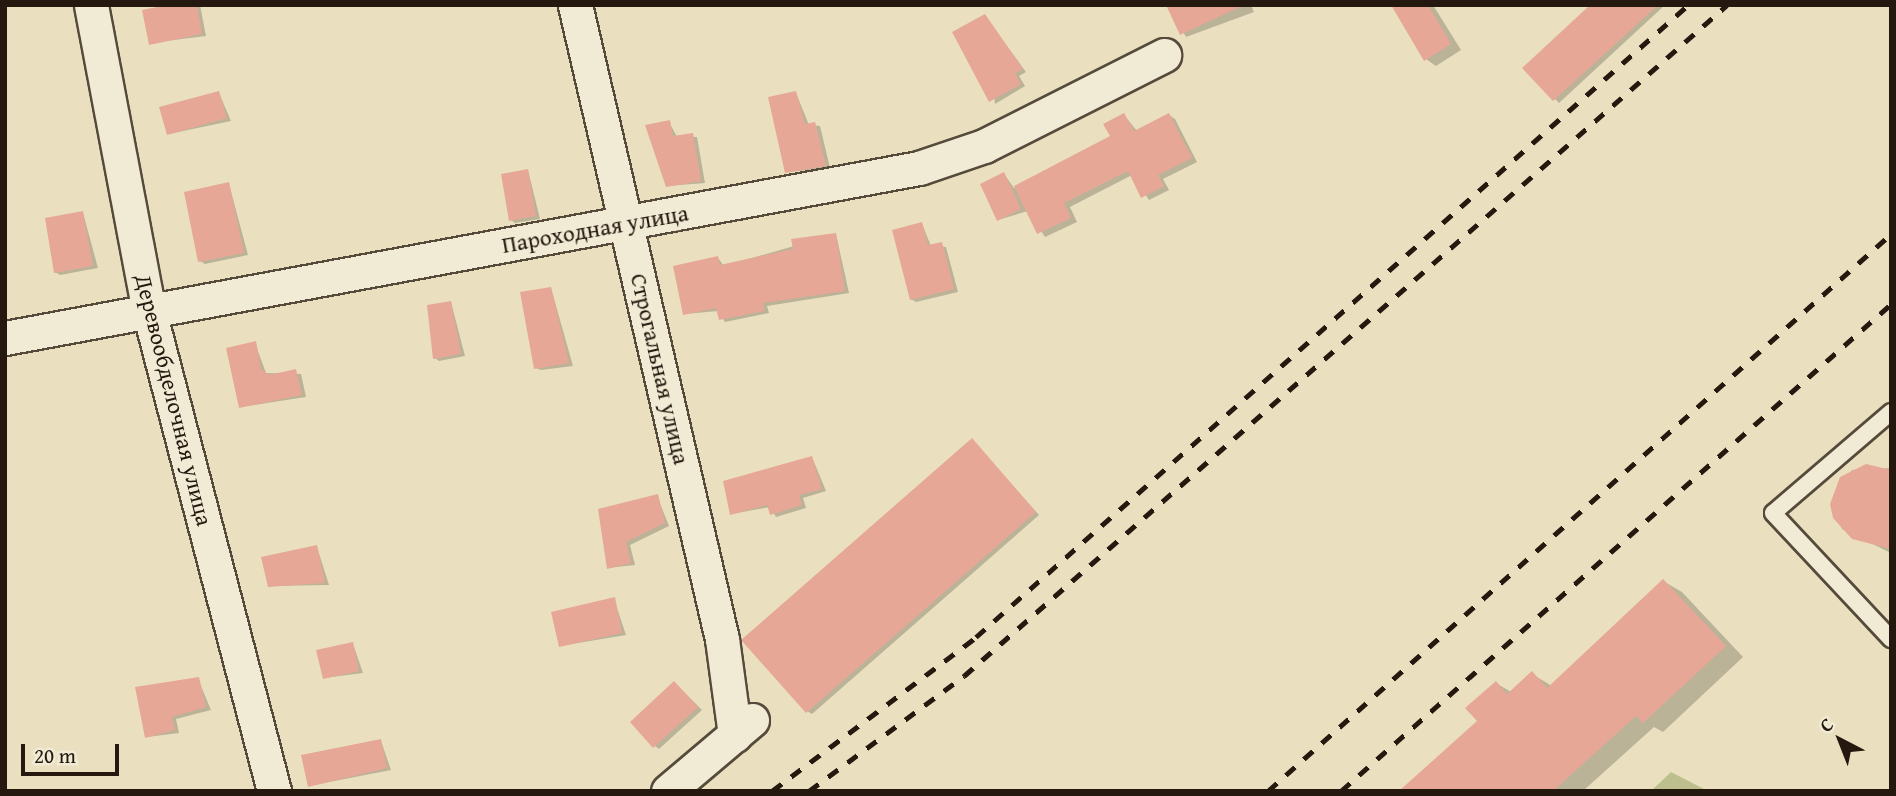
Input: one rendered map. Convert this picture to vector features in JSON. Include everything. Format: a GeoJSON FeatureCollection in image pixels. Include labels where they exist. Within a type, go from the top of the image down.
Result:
{"type":"FeatureCollection","features":[{"type":"Feature","properties":{"kind":"street","name":"Деревообделочная улица"},"geometry":{"type":"LineString","coordinates":[[91,5],[149,311],[274,791]]}},
{"type":"Feature","properties":{"kind":"street","name":"Строгальная улица"},"geometry":{"type":"LineString","coordinates":[[575,5],[722,639],[746,726],[668,791]]}},
{"type":"Feature","properties":{"kind":"street","name":"Пароходная улица"},"geometry":{"type":"LineString","coordinates":[[5,338],[919,168],[984,146],[1164,55]]}},
{"type":"Feature","properties":{"kind":"lane"},"geometry":{"type":"LineString","coordinates":[[1891,412],[1773,513],[1891,639]]}},
{"type":"Feature","properties":{"kind":"green space"},"geometry":{"type":"Polygon","coordinates":[[[1671,772],[1708,791],[1651,791],[1671,772]]]}},
{"type":"Feature","properties":{"kind":"building"},"geometry":{"type":"Polygon","coordinates":[[[167,5],[197,5],[202,34],[149,45],[142,10],[167,5]]]}},
{"type":"Feature","properties":{"kind":"building"},"geometry":{"type":"Polygon","coordinates":[[[1166,5],[1244,5],[1180,35],[1166,5]]]}},
{"type":"Feature","properties":{"kind":"building"},"geometry":{"type":"Polygon","coordinates":[[[1391,5],[1428,5],[1451,44],[1424,61],[1391,5]]]}},
{"type":"Feature","properties":{"kind":"building"},"geometry":{"type":"Polygon","coordinates":[[[1590,5],[1658,5],[1553,101],[1522,68],[1590,5]]]}},
{"type":"Feature","properties":{"kind":"building"},"geometry":{"type":"Polygon","coordinates":[[[985,14],[1023,69],[1015,73],[1021,84],[989,102],[952,32],[985,14]]]}},
{"type":"Feature","properties":{"kind":"building"},"geometry":{"type":"Polygon","coordinates":[[[219,91],[227,118],[167,135],[159,107],[219,91]]]}},
{"type":"Feature","properties":{"kind":"building"},"geometry":{"type":"Polygon","coordinates":[[[796,91],[805,124],[815,122],[826,166],[785,173],[768,97],[796,91]]]}},
{"type":"Feature","properties":{"kind":"building"},"geometry":{"type":"Polygon","coordinates":[[[1124,113],[1134,131],[1169,113],[1192,158],[1158,175],[1164,186],[1141,198],[1128,171],[1064,203],[1071,218],[1037,234],[1014,186],[1110,136],[1103,124],[1124,113]]]}},
{"type":"Feature","properties":{"kind":"building"},"geometry":{"type":"Polygon","coordinates":[[[670,120],[673,136],[693,133],[701,181],[666,187],[645,125],[670,120]]]}},
{"type":"Feature","properties":{"kind":"building"},"geometry":{"type":"Polygon","coordinates":[[[528,169],[536,216],[509,221],[501,174],[528,169]]]}},
{"type":"Feature","properties":{"kind":"building"},"geometry":{"type":"Polygon","coordinates":[[[1004,172],[1021,209],[997,221],[980,184],[1004,172]]]}},
{"type":"Feature","properties":{"kind":"building"},"geometry":{"type":"Polygon","coordinates":[[[229,182],[244,253],[198,262],[184,192],[229,182]]]}},
{"type":"Feature","properties":{"kind":"building"},"geometry":{"type":"Polygon","coordinates":[[[83,211],[93,266],[54,273],[45,218],[83,211]]]}},
{"type":"Feature","properties":{"kind":"building"},"geometry":{"type":"Polygon","coordinates":[[[922,222],[928,245],[942,242],[954,289],[910,300],[892,230],[922,222]]]}},
{"type":"Feature","properties":{"kind":"building"},"geometry":{"type":"Polygon","coordinates":[[[836,233],[845,291],[763,303],[764,311],[719,320],[716,308],[683,315],[673,266],[718,256],[720,265],[793,249],[791,239],[836,233]]]}},
{"type":"Feature","properties":{"kind":"building"},"geometry":{"type":"Polygon","coordinates":[[[551,287],[569,363],[534,369],[520,292],[551,287]]]}},
{"type":"Feature","properties":{"kind":"building"},"geometry":{"type":"Polygon","coordinates":[[[451,301],[461,354],[433,359],[427,305],[451,301]]]}},
{"type":"Feature","properties":{"kind":"building"},"geometry":{"type":"Polygon","coordinates":[[[256,341],[261,369],[269,375],[296,369],[302,395],[239,408],[226,348],[256,341]]]}},
{"type":"Feature","properties":{"kind":"building"},"geometry":{"type":"Polygon","coordinates":[[[972,438],[1036,512],[806,713],[741,640],[972,438]]]}},
{"type":"Feature","properties":{"kind":"building"},"geometry":{"type":"Polygon","coordinates":[[[812,456],[822,489],[799,495],[802,505],[770,515],[767,505],[730,515],[723,481],[812,456]]]}},
{"type":"Feature","properties":{"kind":"building"},"geometry":{"type":"Polygon","coordinates":[[[1866,464],[1891,470],[1891,549],[1852,539],[1833,518],[1830,504],[1840,477],[1866,464]]]}},
{"type":"Feature","properties":{"kind":"building"},"geometry":{"type":"Polygon","coordinates":[[[658,494],[665,523],[626,542],[631,563],[607,569],[598,509],[658,494]]]}},
{"type":"Feature","properties":{"kind":"building"},"geometry":{"type":"Polygon","coordinates":[[[317,545],[325,583],[268,587],[261,557],[317,545]]]}},
{"type":"Feature","properties":{"kind":"building"},"geometry":{"type":"Polygon","coordinates":[[[1663,579],[1726,646],[1643,723],[1636,716],[1553,791],[1399,791],[1477,721],[1465,708],[1496,681],[1507,694],[1532,671],[1547,688],[1663,579]]]}},
{"type":"Feature","properties":{"kind":"building"},"geometry":{"type":"Polygon","coordinates":[[[615,597],[622,633],[559,647],[551,612],[615,597]]]}},
{"type":"Feature","properties":{"kind":"building"},"geometry":{"type":"Polygon","coordinates":[[[353,642],[359,671],[323,679],[316,650],[353,642]]]}},
{"type":"Feature","properties":{"kind":"building"},"geometry":{"type":"Polygon","coordinates":[[[199,677],[206,707],[172,717],[175,730],[145,738],[135,687],[199,677]]]}},
{"type":"Feature","properties":{"kind":"building"},"geometry":{"type":"Polygon","coordinates":[[[674,681],[698,707],[653,748],[630,722],[674,681]]]}},
{"type":"Feature","properties":{"kind":"building"},"geometry":{"type":"Polygon","coordinates":[[[381,739],[387,768],[308,787],[301,755],[381,739]]]}},
{"type":"Feature","properties":{"kind":"railway"},"geometry":{"type":"LineString","coordinates":[[772,791],[976,637],[1688,5]]}},
{"type":"Feature","properties":{"kind":"railway"},"geometry":{"type":"LineString","coordinates":[[809,791],[964,676],[1727,5]]}},
{"type":"Feature","properties":{"kind":"railway"},"geometry":{"type":"LineString","coordinates":[[1268,791],[1891,234]]}},
{"type":"Feature","properties":{"kind":"railway"},"geometry":{"type":"LineString","coordinates":[[1341,791],[1891,304]]}}]}
